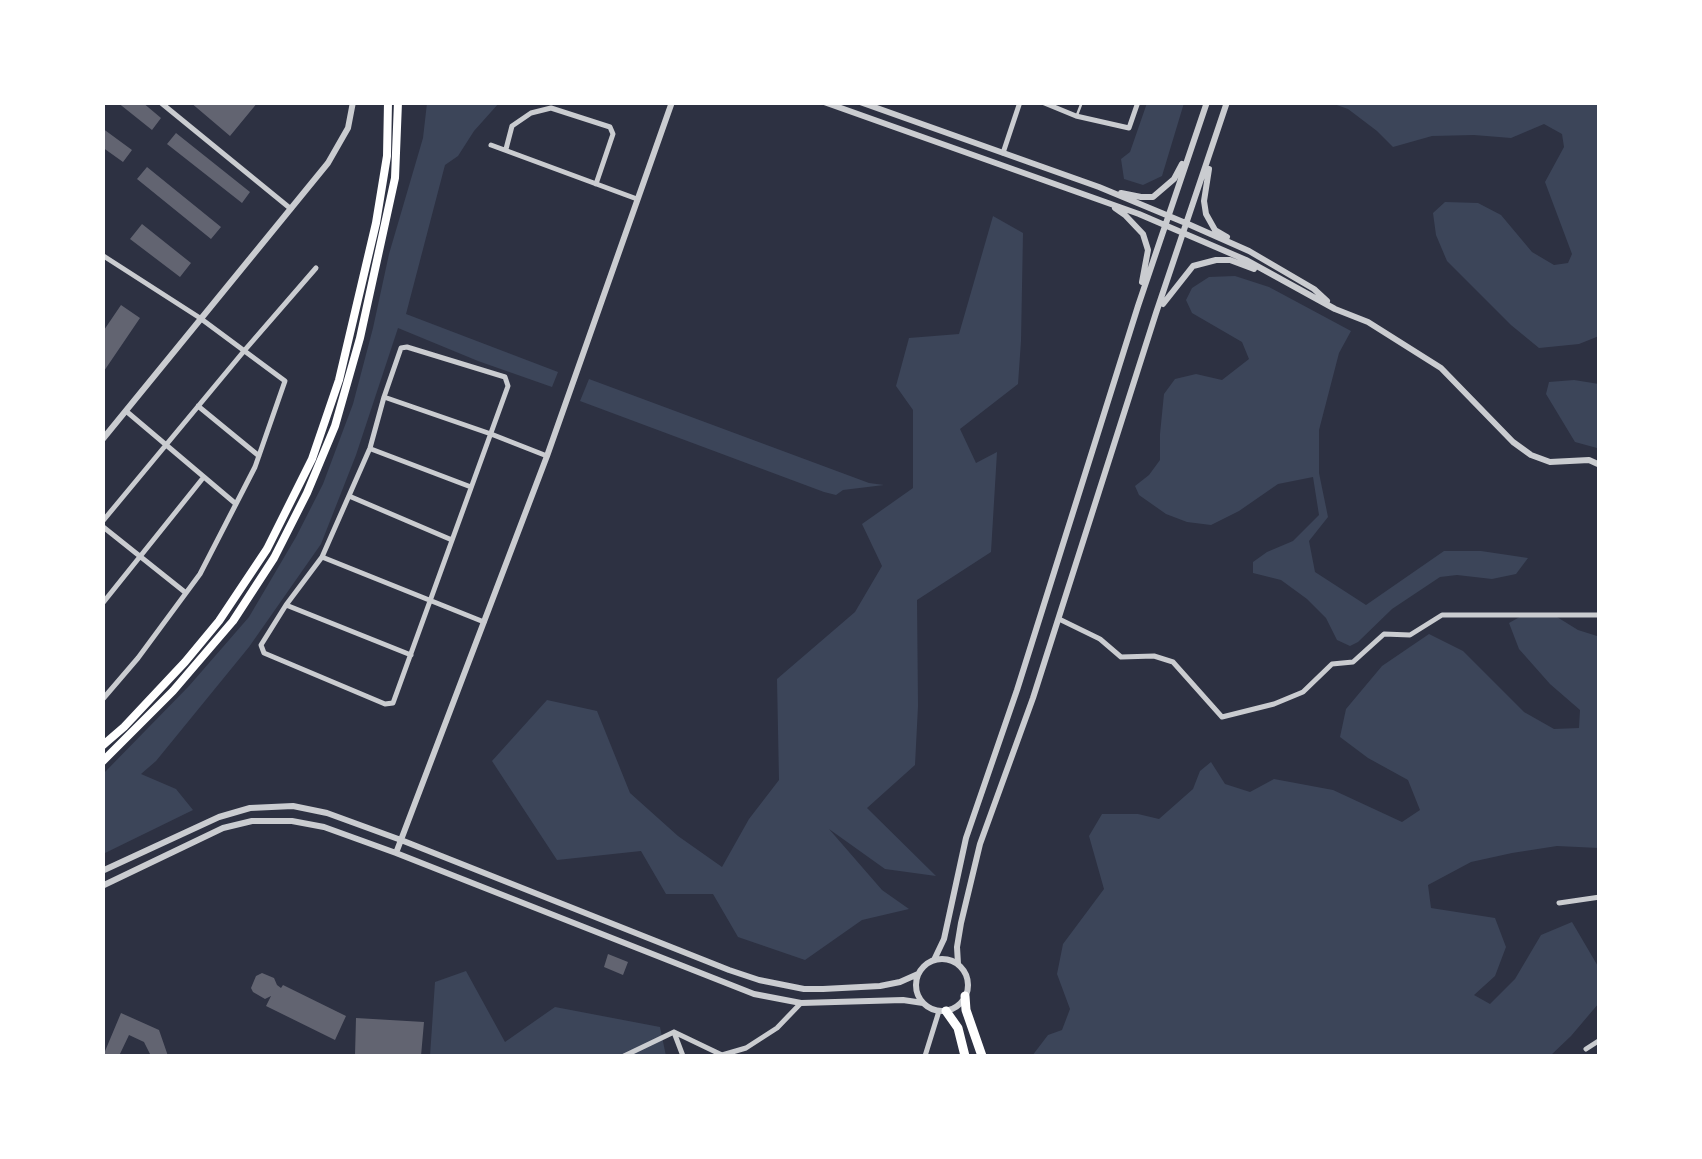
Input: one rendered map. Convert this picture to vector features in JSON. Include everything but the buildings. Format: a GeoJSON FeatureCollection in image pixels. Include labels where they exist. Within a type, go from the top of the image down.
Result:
{"type":"FeatureCollection","features":[{"type":"Feature","properties":{"kind":"highway"},"geometry":{"type":"LineString","coordinates":[[966,996],[966,1010],[982,1056]]}},
{"type":"Feature","properties":{"kind":"highway"},"geometry":{"type":"LineString","coordinates":[[942,1011],[954,1019],[965,1056]]}},
{"type":"Feature","properties":{"kind":"main road"},"geometry":{"type":"LineString","coordinates":[[102,746],[185,662],[219,621],[267,550],[312,459],[340,380],[376,224],[387,156],[388,102]]}},
{"type":"Feature","properties":{"kind":"main road"},"geometry":{"type":"LineString","coordinates":[[102,762],[173,691],[233,621],[292,525],[335,426],[360,338],[394,178],[400,102]]}},
{"type":"Feature","properties":{"kind":"street"},"geometry":{"type":"LineString","coordinates":[[160,102],[291,208]]}},
{"type":"Feature","properties":{"kind":"street"},"geometry":{"type":"LineString","coordinates":[[102,440],[339,146],[348,128],[353,102]]}},
{"type":"Feature","properties":{"kind":"street"},"geometry":{"type":"LineString","coordinates":[[396,854],[547,456],[672,102]]}},
{"type":"Feature","properties":{"kind":"street"},"geometry":{"type":"LineString","coordinates":[[824,102],[1106,202],[1246,260],[1368,322],[1441,368],[1513,442],[1532,455],[1550,462],[1590,460],[1600,465]]}},
{"type":"Feature","properties":{"kind":"street"},"geometry":{"type":"LineString","coordinates":[[860,102],[1098,187],[1250,251]]}},
{"type":"Feature","properties":{"kind":"street"},"geometry":{"type":"LineString","coordinates":[[1003,154],[1020,102]]}},
{"type":"Feature","properties":{"kind":"street"},"geometry":{"type":"LineString","coordinates":[[1042,102],[1076,116],[1129,128],[1138,102]]}},
{"type":"Feature","properties":{"kind":"street"},"geometry":{"type":"LineString","coordinates":[[934,960],[944,939],[966,838],[1018,690],[1138,306],[1207,102]]}},
{"type":"Feature","properties":{"kind":"street"},"geometry":{"type":"LineString","coordinates":[[958,964],[961,923],[980,844],[1033,698],[1227,102]]}},
{"type":"Feature","properties":{"kind":"street"},"geometry":{"type":"LineString","coordinates":[[506,149],[512,126],[531,113],[551,108],[610,127],[613,134],[596,184]]}},
{"type":"Feature","properties":{"kind":"street"},"geometry":{"type":"LineString","coordinates":[[492,144],[636,199]]}},
{"type":"Feature","properties":{"kind":"street"},"geometry":{"type":"LineString","coordinates":[[1098,187],[1153,197],[1174,180],[1192,145]]}},
{"type":"Feature","properties":{"kind":"street"},"geometry":{"type":"LineString","coordinates":[[1212,149],[1204,201],[1215,230],[1314,289],[1335,308]]}},
{"type":"Feature","properties":{"kind":"street"},"geometry":{"type":"LineString","coordinates":[[1106,202],[1143,234],[1148,250],[1138,306]]}},
{"type":"Feature","properties":{"kind":"street"},"geometry":{"type":"LineString","coordinates":[[102,255],[200,318],[284,381],[259,456],[200,574],[102,700]]}},
{"type":"Feature","properties":{"kind":"street"},"geometry":{"type":"LineString","coordinates":[[1156,313],[1192,266],[1230,260],[1269,274]]}},
{"type":"Feature","properties":{"kind":"street"},"geometry":{"type":"LineString","coordinates":[[186,593],[102,524],[316,268]]}},
{"type":"Feature","properties":{"kind":"street"},"geometry":{"type":"LineString","coordinates":[[408,347],[505,377],[508,386],[394,703],[385,704],[264,653],[261,645],[322,557],[370,448],[384,397],[401,348],[408,347]]}},
{"type":"Feature","properties":{"kind":"street"},"geometry":{"type":"LineString","coordinates":[[384,397],[547,456]]}},
{"type":"Feature","properties":{"kind":"street"},"geometry":{"type":"LineString","coordinates":[[198,406],[259,456]]}},
{"type":"Feature","properties":{"kind":"street"},"geometry":{"type":"LineString","coordinates":[[126,411],[236,504]]}},
{"type":"Feature","properties":{"kind":"street"},"geometry":{"type":"LineString","coordinates":[[370,448],[471,487]]}},
{"type":"Feature","properties":{"kind":"street"},"geometry":{"type":"LineString","coordinates":[[102,604],[204,478]]}},
{"type":"Feature","properties":{"kind":"street"},"geometry":{"type":"LineString","coordinates":[[349,496],[452,540]]}},
{"type":"Feature","properties":{"kind":"street"},"geometry":{"type":"LineString","coordinates":[[322,557],[484,622]]}},
{"type":"Feature","properties":{"kind":"street"},"geometry":{"type":"LineString","coordinates":[[286,604],[411,655]]}},
{"type":"Feature","properties":{"kind":"street"},"geometry":{"type":"LineString","coordinates":[[1059,619],[1100,638],[1121,656],[1154,656],[1173,662],[1222,718],[1303,692],[1332,664],[1353,662],[1384,634],[1410,634],[1442,615],[1600,615]]}},
{"type":"Feature","properties":{"kind":"street"},"geometry":{"type":"LineString","coordinates":[[102,870],[218,816],[268,806],[293,806],[327,813],[401,840],[759,980],[823,990],[880,986],[918,974]]}},
{"type":"Feature","properties":{"kind":"street"},"geometry":{"type":"LineString","coordinates":[[102,886],[222,828],[252,821],[292,820],[324,827],[396,854],[754,994],[802,1003],[903,1000],[942,1011],[958,1005],[966,996],[967,977],[958,964],[947,959],[924,965],[916,989],[924,1003]]}},
{"type":"Feature","properties":{"kind":"street"},"geometry":{"type":"LineString","coordinates":[[1559,903],[1600,897]]}},
{"type":"Feature","properties":{"kind":"street"},"geometry":{"type":"LineString","coordinates":[[674,1032],[722,1055],[746,1048],[778,1028],[802,1003]]}},
{"type":"Feature","properties":{"kind":"street"},"geometry":{"type":"LineString","coordinates":[[926,1056],[942,1011]]}},
{"type":"Feature","properties":{"kind":"street"},"geometry":{"type":"LineString","coordinates":[[624,1056],[674,1032]]}},
{"type":"Feature","properties":{"kind":"street"},"geometry":{"type":"LineString","coordinates":[[674,1032],[683,1056]]}},
{"type":"Feature","properties":{"kind":"street"},"geometry":{"type":"LineString","coordinates":[[1586,1049],[1600,1040]]}},
{"type":"Feature","properties":{"kind":"lane"},"geometry":{"type":"LineString","coordinates":[[1076,116],[1082,102]]}},
{"type":"Feature","properties":{"kind":"shaded area"},"geometry":{"type":"Polygon","coordinates":[[[427,103],[499,103],[458,156],[445,165],[406,314],[558,372],[552,387],[398,328],[356,455],[321,544],[249,647],[156,761],[141,774],[176,789],[193,810],[103,854],[103,774],[189,686],[249,617],[323,484],[353,404],[389,254],[423,138],[427,103]]]}},
{"type":"Feature","properties":{"kind":"shaded area"},"geometry":{"type":"Polygon","coordinates":[[[1147,103],[1184,103],[1162,176],[1143,185],[1124,179],[1121,159],[1130,152],[1147,103]]]}},
{"type":"Feature","properties":{"kind":"shaded area"},"geometry":{"type":"Polygon","coordinates":[[[1331,103],[1599,103],[1599,336],[1579,344],[1539,348],[1447,261],[1436,235],[1433,213],[1445,202],[1478,203],[1501,215],[1532,252],[1554,265],[1568,263],[1572,254],[1545,182],[1564,147],[1562,134],[1544,124],[1511,138],[1432,136],[1393,147],[1348,109],[1331,103]]]}},
{"type":"Feature","properties":{"kind":"shaded area"},"geometry":{"type":"Polygon","coordinates":[[[993,216],[1023,233],[1018,384],[960,429],[976,463],[997,452],[991,552],[917,600],[915,765],[867,808],[936,876],[885,869],[829,829],[882,890],[909,909],[862,920],[805,960],[738,937],[713,894],[666,894],[641,851],[557,860],[492,761],[547,700],[597,711],[630,793],[678,836],[722,867],[749,819],[779,780],[777,679],[855,612],[882,566],[862,524],[913,488],[913,410],[896,386],[909,338],[959,334],[993,216]]]}},
{"type":"Feature","properties":{"kind":"shaded area"},"geometry":{"type":"Polygon","coordinates":[[[1235,276],[1269,287],[1351,331],[1339,353],[1319,430],[1319,473],[1328,517],[1309,541],[1315,572],[1366,605],[1444,551],[1481,551],[1528,558],[1516,574],[1492,579],[1440,577],[1392,609],[1350,646],[1337,640],[1326,618],[1307,599],[1281,580],[1253,573],[1253,562],[1293,541],[1319,515],[1313,477],[1278,484],[1211,525],[1166,514],[1139,495],[1135,486],[1160,460],[1164,394],[1175,379],[1196,374],[1222,380],[1249,359],[1242,342],[1192,313],[1186,300],[1192,288],[1209,277],[1235,276]]]}},
{"type":"Feature","properties":{"kind":"shaded area"},"geometry":{"type":"Polygon","coordinates":[[[589,379],[869,483],[884,485],[843,490],[836,495],[824,492],[580,401],[589,379]]]}},
{"type":"Feature","properties":{"kind":"shaded area"},"geometry":{"type":"Polygon","coordinates":[[[1549,382],[1599,384],[1600,447],[1575,442],[1546,394],[1549,382]]]}},
{"type":"Feature","properties":{"kind":"shaded area"},"geometry":{"type":"Polygon","coordinates":[[[1525,614],[1557,617],[1578,630],[1599,634],[1599,848],[1557,846],[1512,853],[1471,862],[1428,885],[1431,908],[1495,918],[1506,947],[1495,976],[1474,995],[1490,1004],[1515,979],[1541,935],[1572,922],[1599,968],[1599,1003],[1550,1056],[1032,1056],[1048,1035],[1062,1030],[1070,1009],[1057,974],[1063,944],[1104,889],[1089,836],[1102,814],[1138,814],[1159,819],[1193,789],[1200,771],[1211,762],[1225,784],[1250,792],[1274,779],[1333,790],[1402,822],[1420,810],[1408,780],[1340,737],[1346,709],[1382,666],[1429,634],[1463,651],[1524,712],[1554,729],[1579,728],[1580,710],[1519,649],[1509,623],[1525,614]]]}},
{"type":"Feature","properties":{"kind":"shaded area"},"geometry":{"type":"Polygon","coordinates":[[[466,971],[505,1042],[555,1007],[660,1027],[666,1056],[430,1056],[435,982],[466,971]]]}}]}
